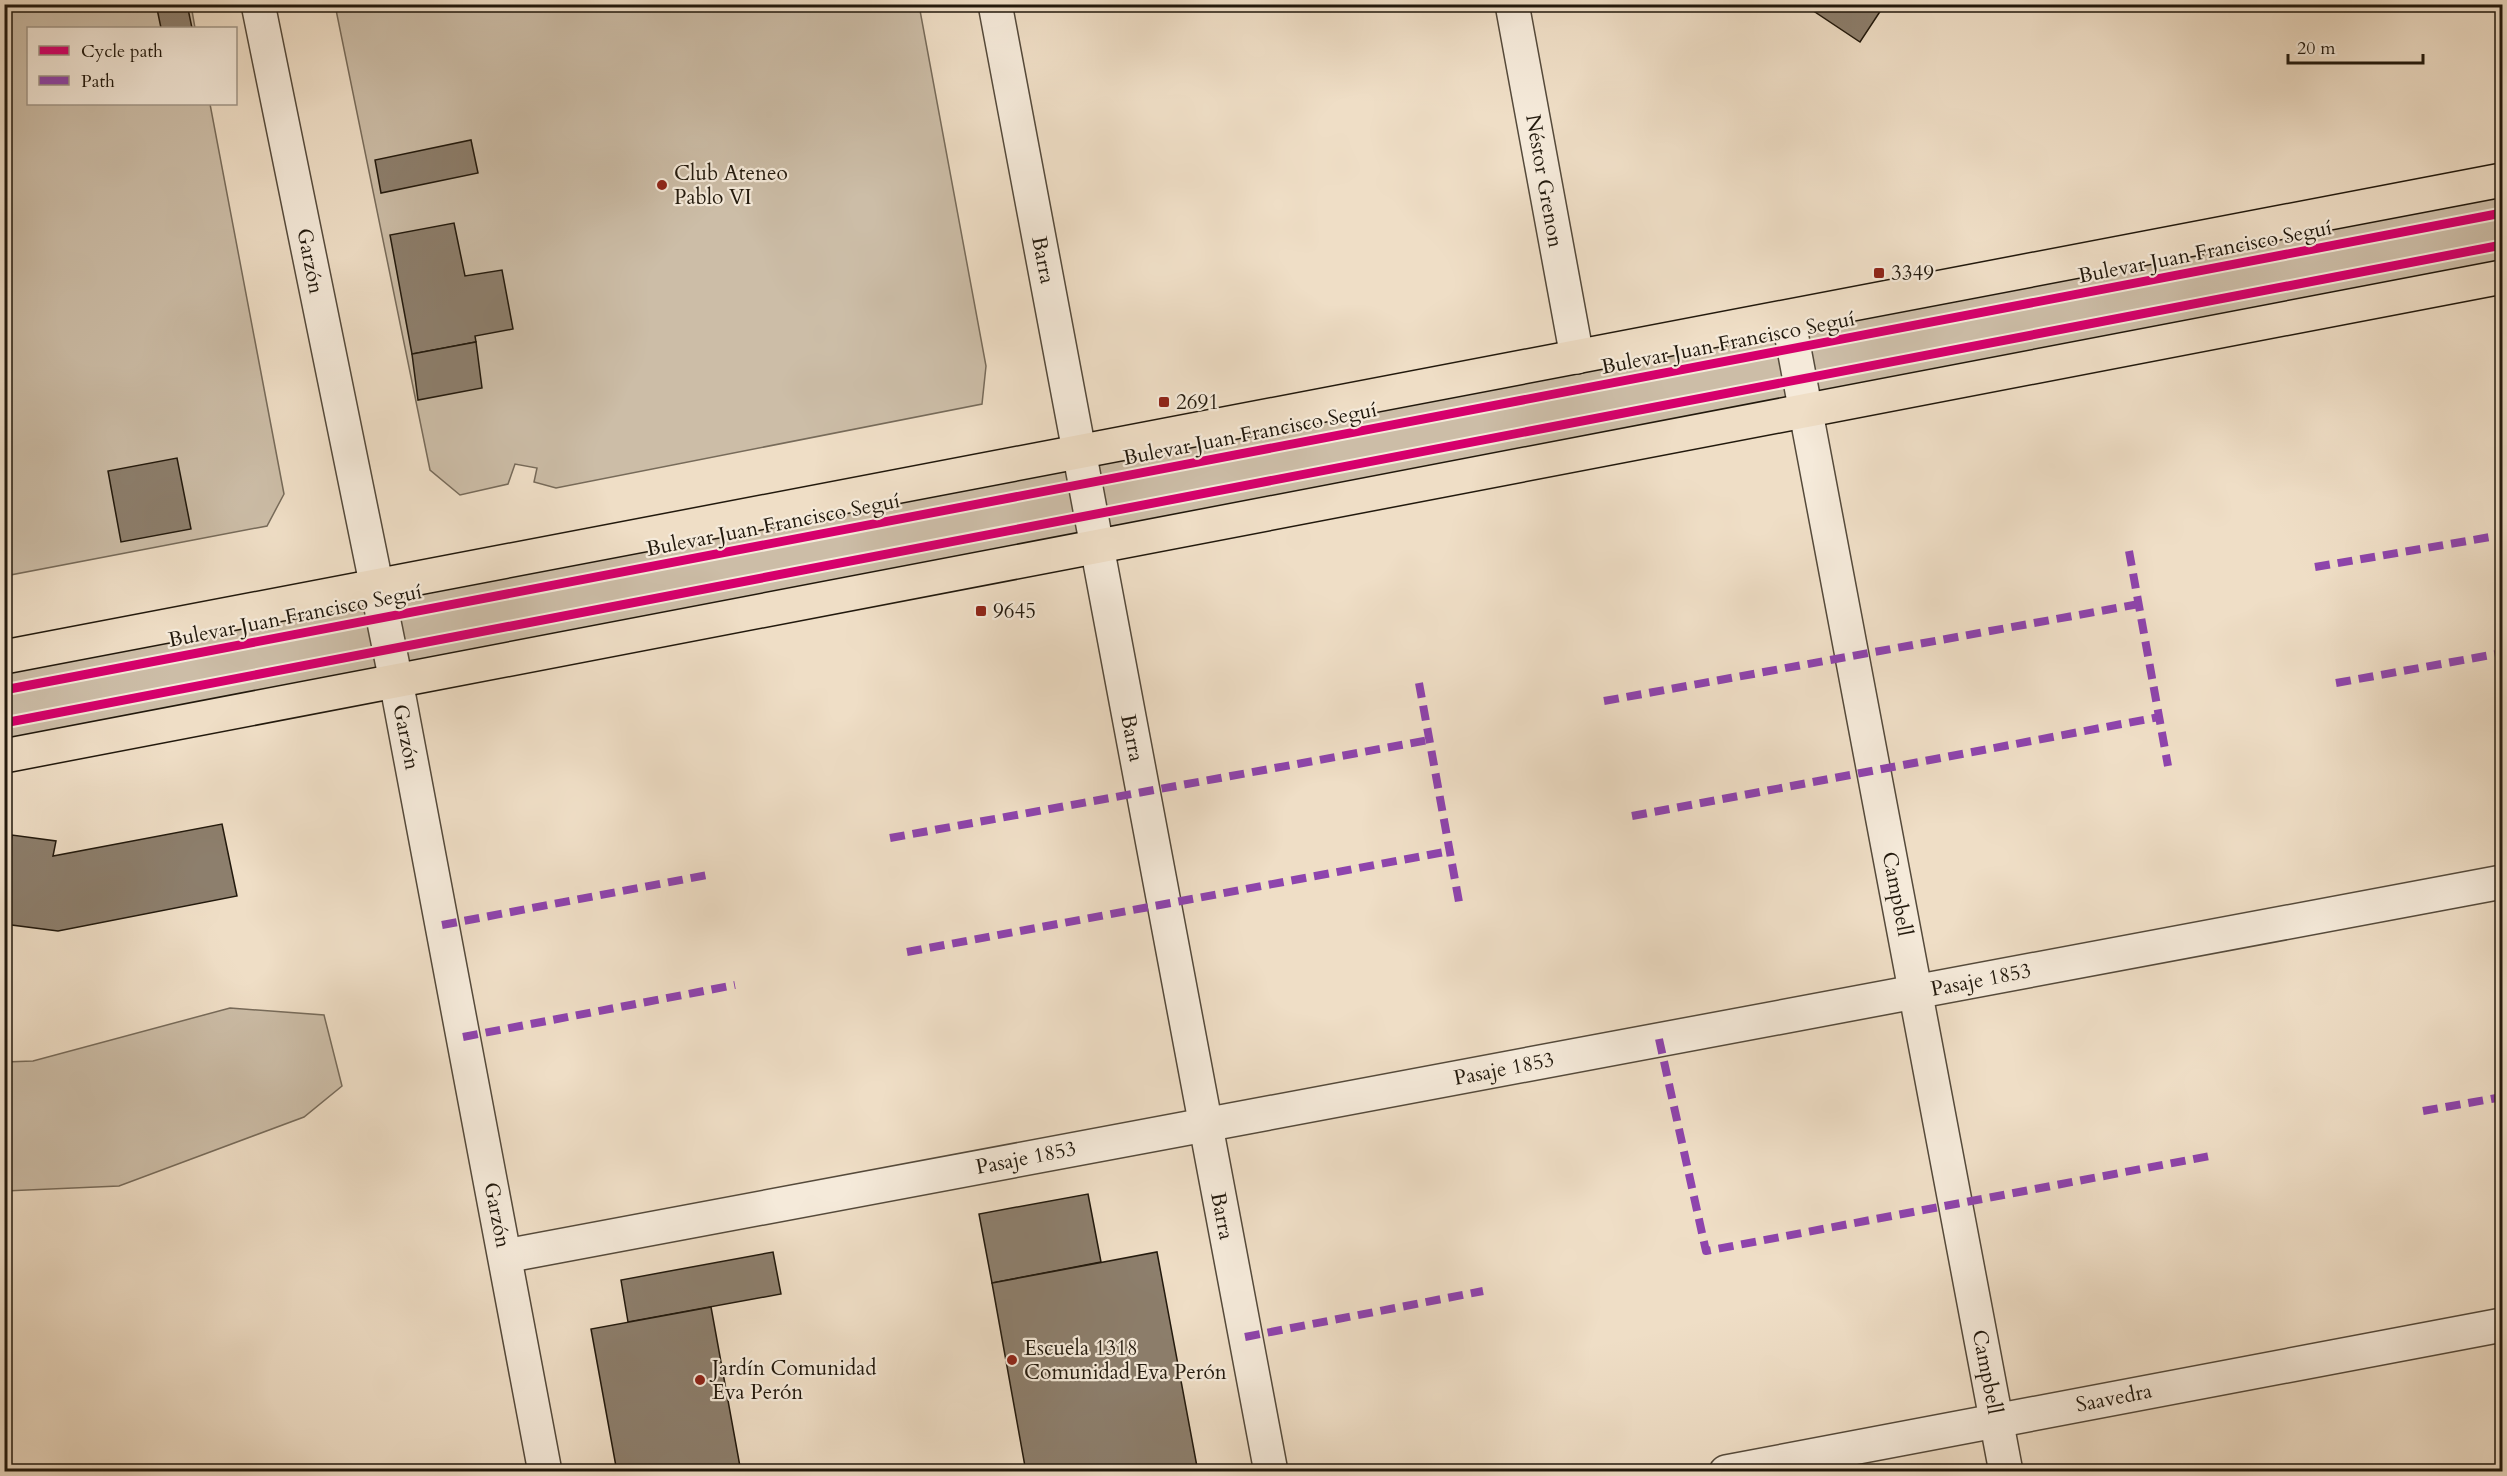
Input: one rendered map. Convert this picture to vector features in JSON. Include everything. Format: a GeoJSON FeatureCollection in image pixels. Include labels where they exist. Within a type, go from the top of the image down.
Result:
{"type":"FeatureCollection","features":[{"type":"Feature","properties":{"kind":"main road","name":"Bulevar Juan Francisco Seguí"},"geometry":{"type":"LineString","coordinates":[[4,657],[2502,180]]}},
{"type":"Feature","properties":{"kind":"main road"},"geometry":{"type":"LineString","coordinates":[[4,756],[2502,277]]}},
{"type":"Feature","properties":{"kind":"street","name":"Garzón"},"geometry":{"type":"LineString","coordinates":[[258,4],[396,681],[545,1472]]}},
{"type":"Feature","properties":{"kind":"street","name":"Barra"},"geometry":{"type":"LineString","coordinates":[[995,4],[1271,1472]]}},
{"type":"Feature","properties":{"kind":"street","name":"Néstor Grenon"},"geometry":{"type":"LineString","coordinates":[[1512,4],[1577,357]]}},
{"type":"Feature","properties":{"kind":"street","name":"Campbell"},"geometry":{"type":"LineString","coordinates":[[1788,317],[2006,1472]]}},
{"type":"Feature","properties":{"kind":"street","name":"Pasaje 1853"},"geometry":{"type":"LineString","coordinates":[[505,1256],[2502,882]]}},
{"type":"Feature","properties":{"kind":"street","name":"Saavedra"},"geometry":{"type":"LineString","coordinates":[[1726,1472],[2502,1325]]}},
{"type":"Feature","properties":{"kind":"shaded area"},"geometry":{"type":"Polygon","coordinates":[[[5,5],[191,5],[195,27],[27,27],[27,105],[210,105],[284,494],[267,526],[5,576],[5,5]]]}},
{"type":"Feature","properties":{"kind":"shaded area","name":"Club Ateneo Pablo VI"},"geometry":{"type":"Polygon","coordinates":[[[335,5],[919,5],[986,366],[982,404],[556,488],[534,482],[537,468],[515,464],[508,484],[460,495],[430,470],[335,5]]]}},
{"type":"Feature","properties":{"kind":"shaded area"},"geometry":{"type":"Polygon","coordinates":[[[2502,180],[2502,277],[5,756],[5,657],[2502,180]]]}},
{"type":"Feature","properties":{"kind":"shaded area"},"geometry":{"type":"Polygon","coordinates":[[[230,1008],[324,1015],[342,1086],[304,1117],[119,1186],[5,1191],[5,1062],[33,1061],[230,1008]]]}},
{"type":"Feature","properties":{"kind":"building"},"geometry":{"type":"Polygon","coordinates":[[[156,4],[187,4],[192,27],[161,27],[156,4]]]}},
{"type":"Feature","properties":{"kind":"building"},"geometry":{"type":"Polygon","coordinates":[[[1803,4],[1885,4],[1860,42],[1803,4]]]}},
{"type":"Feature","properties":{"kind":"building"},"geometry":{"type":"Polygon","coordinates":[[[471,140],[478,173],[381,193],[375,160],[471,140]]]}},
{"type":"Feature","properties":{"kind":"building"},"geometry":{"type":"Polygon","coordinates":[[[454,223],[465,276],[502,270],[513,329],[475,336],[476,342],[412,354],[390,235],[454,223]]]}},
{"type":"Feature","properties":{"kind":"building"},"geometry":{"type":"Polygon","coordinates":[[[476,342],[482,388],[418,400],[412,354],[476,342]]]}},
{"type":"Feature","properties":{"kind":"building"},"geometry":{"type":"Polygon","coordinates":[[[177,458],[191,529],[121,542],[108,471],[177,458]]]}},
{"type":"Feature","properties":{"kind":"building"},"geometry":{"type":"Polygon","coordinates":[[[222,824],[237,896],[58,931],[4,924],[4,848],[10,849],[12,835],[56,841],[53,856],[222,824]]]}},
{"type":"Feature","properties":{"kind":"building"},"geometry":{"type":"Polygon","coordinates":[[[1088,1194],[1101,1262],[992,1283],[979,1214],[1088,1194]]]}},
{"type":"Feature","properties":{"kind":"building"},"geometry":{"type":"Polygon","coordinates":[[[773,1252],[781,1294],[628,1322],[621,1280],[773,1252]]]}},
{"type":"Feature","properties":{"kind":"building"},"geometry":{"type":"Polygon","coordinates":[[[1157,1252],[1198,1472],[1026,1472],[992,1283],[1157,1252]]]}},
{"type":"Feature","properties":{"kind":"building"},"geometry":{"type":"Polygon","coordinates":[[[711,1307],[741,1472],[617,1472],[591,1329],[711,1307]]]}},
{"type":"Feature","properties":{"kind":"marked path"},"geometry":{"type":"LineString","coordinates":[[2315,567],[2502,535]]}},
{"type":"Feature","properties":{"kind":"marked path"},"geometry":{"type":"LineString","coordinates":[[2129,551],[2168,766]]}},
{"type":"Feature","properties":{"kind":"marked path"},"geometry":{"type":"LineString","coordinates":[[1604,701],[2139,604]]}},
{"type":"Feature","properties":{"kind":"marked path"},"geometry":{"type":"LineString","coordinates":[[2336,683],[2502,653]]}},
{"type":"Feature","properties":{"kind":"marked path"},"geometry":{"type":"LineString","coordinates":[[1419,683],[1459,902]]}},
{"type":"Feature","properties":{"kind":"marked path"},"geometry":{"type":"LineString","coordinates":[[1632,816],[2159,717]]}},
{"type":"Feature","properties":{"kind":"marked path"},"geometry":{"type":"LineString","coordinates":[[890,838],[1429,740]]}},
{"type":"Feature","properties":{"kind":"marked path"},"geometry":{"type":"LineString","coordinates":[[907,952],[1450,851]]}},
{"type":"Feature","properties":{"kind":"marked path"},"geometry":{"type":"LineString","coordinates":[[442,925],[707,875]]}},
{"type":"Feature","properties":{"kind":"marked path"},"geometry":{"type":"LineString","coordinates":[[463,1037],[735,985]]}},
{"type":"Feature","properties":{"kind":"marked path"},"geometry":{"type":"LineString","coordinates":[[1659,1039],[1706,1251],[2210,1156]]}},
{"type":"Feature","properties":{"kind":"marked path"},"geometry":{"type":"LineString","coordinates":[[2423,1111],[2502,1097]]}},
{"type":"Feature","properties":{"kind":"marked path"},"geometry":{"type":"LineString","coordinates":[[1245,1337],[1483,1291]]}},
{"type":"Feature","properties":{"kind":"cycle path"},"geometry":{"type":"LineString","coordinates":[[4,690],[2502,213]]}},
{"type":"Feature","properties":{"kind":"cycle path"},"geometry":{"type":"LineString","coordinates":[[4,723],[2502,245]]}},
{"type":"Feature","properties":{"kind":"place","name":"Club Ateneo Pablo VI"},"geometry":{"type":"Point","coordinates":[662,185]}},
{"type":"Feature","properties":{"kind":"place","name":"3349"},"geometry":{"type":"Point","coordinates":[1879,273]}},
{"type":"Feature","properties":{"kind":"place","name":"2691"},"geometry":{"type":"Point","coordinates":[1164,402]}},
{"type":"Feature","properties":{"kind":"place","name":"9645"},"geometry":{"type":"Point","coordinates":[981,611]}},
{"type":"Feature","properties":{"kind":"place","name":"Escuela 1318 Comunidad Eva Perón"},"geometry":{"type":"Point","coordinates":[1012,1360]}},
{"type":"Feature","properties":{"kind":"place","name":"Jardín Comunidad Eva Perón"},"geometry":{"type":"Point","coordinates":[700,1380]}}]}
